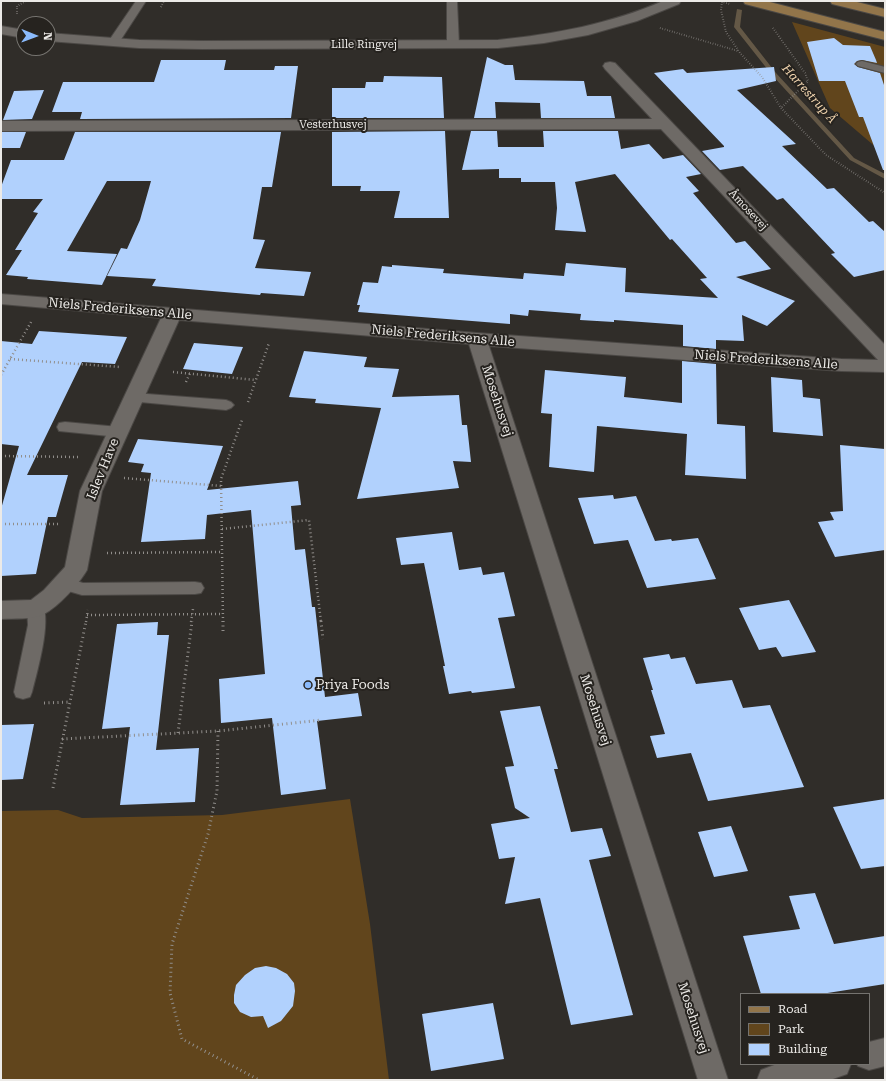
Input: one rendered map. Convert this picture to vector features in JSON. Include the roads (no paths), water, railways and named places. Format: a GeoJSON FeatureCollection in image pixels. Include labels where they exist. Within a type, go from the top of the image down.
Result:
{"type":"FeatureCollection","features":[{"type":"Feature","properties":{"kind":"main road"},"geometry":{"type":"LineString","coordinates":[[750,1],[885,36]]}},
{"type":"Feature","properties":{"kind":"main road"},"geometry":{"type":"LineString","coordinates":[[836,1],[885,13]]}},
{"type":"Feature","properties":{"kind":"street","name":"Lille Ringvej"},"geometry":{"type":"LineString","coordinates":[[56,38],[114,42],[202,45],[498,44],[542,40],[584,33],[630,20],[654,11],[674,1]]}},
{"type":"Feature","properties":{"kind":"street"},"geometry":{"type":"LineString","coordinates":[[1,30],[16,33]]}},
{"type":"Feature","properties":{"kind":"street","name":"Åmosevej"},"geometry":{"type":"LineString","coordinates":[[610,66],[885,356]]}},
{"type":"Feature","properties":{"kind":"street","name":"Vesterhusvej"},"geometry":{"type":"LineString","coordinates":[[1,126],[666,124]]}},
{"type":"Feature","properties":{"kind":"street","name":"Niels Frederiksens Alle"},"geometry":{"type":"LineString","coordinates":[[1,299],[477,339],[841,365],[885,366]]}},
{"type":"Feature","properties":{"kind":"street","name":"Islev Have"},"geometry":{"type":"LineString","coordinates":[[36,608],[52,596],[76,570],[91,492],[173,313]]}},
{"type":"Feature","properties":{"kind":"street","name":"Mosehusvej"},"geometry":{"type":"LineString","coordinates":[[477,339],[713,1080]]}},
{"type":"Feature","properties":{"kind":"street"},"geometry":{"type":"LineString","coordinates":[[1,610],[36,608]]}},
{"type":"Feature","properties":{"kind":"street"},"geometry":{"type":"LineString","coordinates":[[870,1056],[885,1052]]}},
{"type":"Feature","properties":{"kind":"street"},"geometry":{"type":"LineString","coordinates":[[772,1080],[832,1065]]}},
{"type":"Feature","properties":{"kind":"lane"},"geometry":{"type":"LineString","coordinates":[[114,42],[141,1]]}},
{"type":"Feature","properties":{"kind":"lane"},"geometry":{"type":"LineString","coordinates":[[452,1],[452,45]]}},
{"type":"Feature","properties":{"kind":"lane"},"geometry":{"type":"LineString","coordinates":[[116,16],[130,18]]}},
{"type":"Feature","properties":{"kind":"lane"},"geometry":{"type":"LineString","coordinates":[[862,64],[885,70]]}},
{"type":"Feature","properties":{"kind":"lane"},"geometry":{"type":"LineString","coordinates":[[134,398],[226,405]]}},
{"type":"Feature","properties":{"kind":"lane"},"geometry":{"type":"LineString","coordinates":[[65,427],[118,432]]}},
{"type":"Feature","properties":{"kind":"lane"},"geometry":{"type":"LineString","coordinates":[[64,583],[82,589],[195,588]]}},
{"type":"Feature","properties":{"kind":"lane"},"geometry":{"type":"LineString","coordinates":[[23,692],[37,625],[36,608]]}},
{"type":"Feature","properties":{"kind":"waterway","name":"Harrestrup Å"},"geometry":{"type":"LineString","coordinates":[[739,10],[737,27],[774,74],[852,159],[885,177]]}},
{"type":"Feature","properties":{"kind":"place","name":"Priya Foods"},"geometry":{"type":"Point","coordinates":[308,685]}}]}
